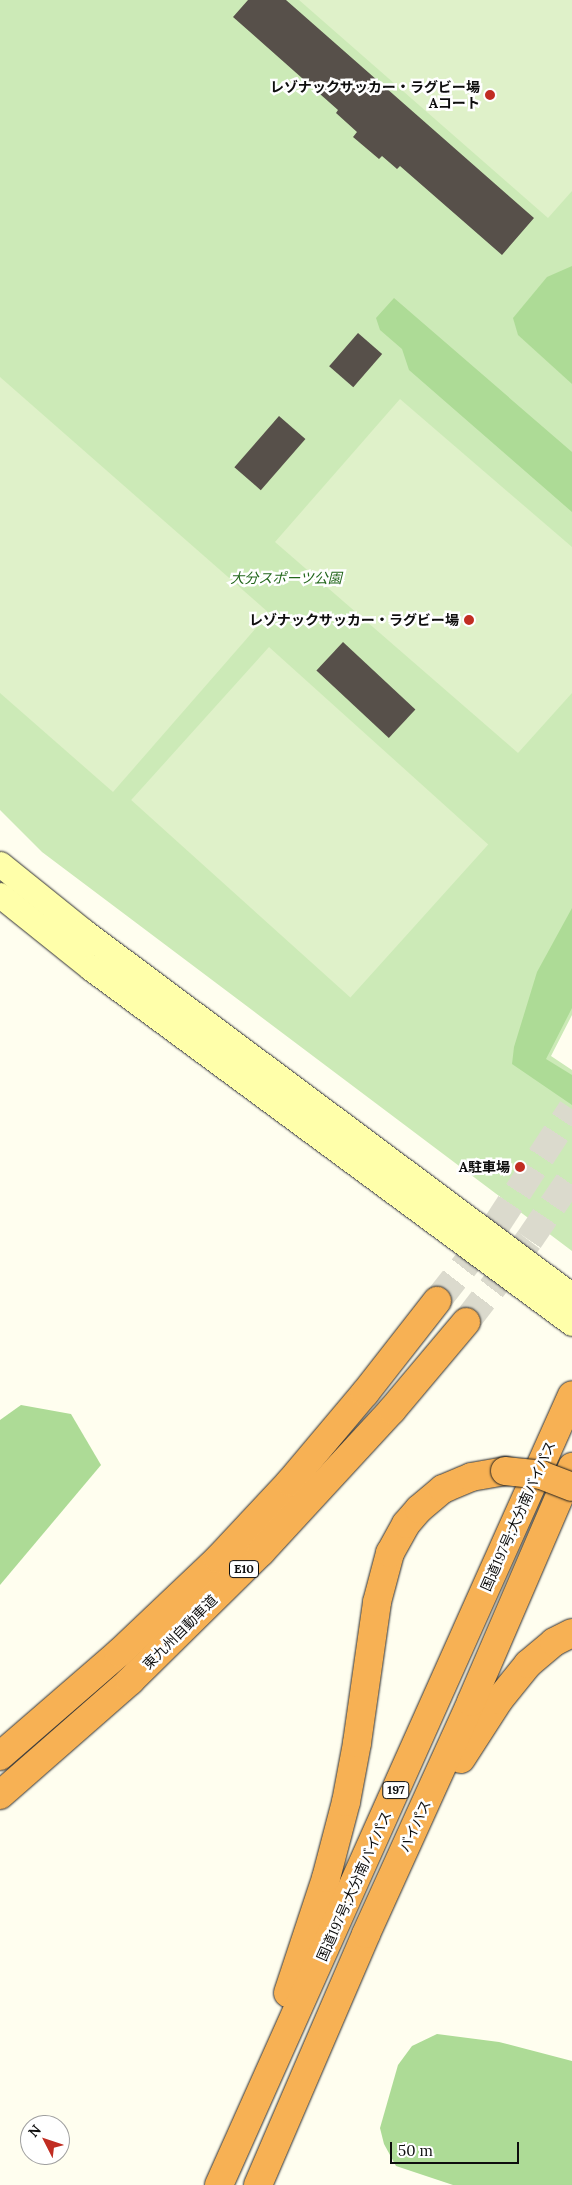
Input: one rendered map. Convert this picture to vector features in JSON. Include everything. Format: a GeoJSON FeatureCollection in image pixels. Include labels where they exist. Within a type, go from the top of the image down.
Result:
{"type":"FeatureCollection","features":[{"type":"Feature","properties":{"kind":"highway","name":"東九州自動車道"},"geometry":{"type":"LineString","coordinates":[[0,1756],[119,1653],[218,1558],[290,1482],[365,1393],[437,1301]]}},
{"type":"Feature","properties":{"kind":"highway","name":"東九州自動車道"},"geometry":{"type":"LineString","coordinates":[[0,1795],[130,1682],[261,1552],[392,1410],[466,1322]]}},
{"type":"Feature","properties":{"kind":"highway","name":"国道197号;大分南バイパス"},"geometry":{"type":"LineString","coordinates":[[219,2185],[572,1395]]}},
{"type":"Feature","properties":{"kind":"highway","name":"バイパス"},"geometry":{"type":"LineString","coordinates":[[258,2185],[467,1711],[572,1467]]}},
{"type":"Feature","properties":{"kind":"highway"},"geometry":{"type":"LineString","coordinates":[[207,2185],[248,2094],[292,1982],[326,1878],[350,1783],[377,1602],[390,1553],[397,1539],[412,1517],[443,1489],[471,1477],[505,1471],[541,1475],[572,1487]]}},
{"type":"Feature","properties":{"kind":"highway"},"geometry":{"type":"LineString","coordinates":[[308,2069],[342,2005],[408,1861],[459,1762],[499,1700],[528,1664],[554,1642],[572,1633]]}},
{"type":"Feature","properties":{"kind":"street"},"geometry":{"type":"LineString","coordinates":[[0,864],[75,926],[572,1296]]}},
{"type":"Feature","properties":{"kind":"street"},"geometry":{"type":"LineString","coordinates":[[0,895],[91,968],[572,1323]]}},
{"type":"Feature","properties":{"kind":"green space","name":"大分スポーツ公園"},"geometry":{"type":"Polygon","coordinates":[[[0,0],[572,0],[572,1015],[551,1056],[572,1070],[572,1251],[42,852],[0,810],[0,0]]]}},
{"type":"Feature","properties":{"kind":"green space","name":"レゾナックサッカー・ラグビー場 Aコート"},"geometry":{"type":"Polygon","coordinates":[[[299,0],[572,0],[572,191],[548,218],[299,0]]]}},
{"type":"Feature","properties":{"kind":"green space"},"geometry":{"type":"Polygon","coordinates":[[[572,266],[572,384],[518,335],[513,318],[547,277],[572,266]]]}},
{"type":"Feature","properties":{"kind":"green space"},"geometry":{"type":"Polygon","coordinates":[[[394,298],[572,452],[572,512],[409,370],[402,349],[380,330],[376,318],[394,298]]]}},
{"type":"Feature","properties":{"kind":"green space"},"geometry":{"type":"Polygon","coordinates":[[[0,377],[269,613],[113,792],[0,693],[0,377]]]}},
{"type":"Feature","properties":{"kind":"green space","name":"レゾナックサッカー・ラグビー場"},"geometry":{"type":"Polygon","coordinates":[[[400,399],[572,547],[572,693],[518,753],[275,542],[400,399]]]}},
{"type":"Feature","properties":{"kind":"green space"},"geometry":{"type":"Polygon","coordinates":[[[269,647],[488,844],[350,997],[131,800],[269,647]]]}},
{"type":"Feature","properties":{"kind":"green space"},"geometry":{"type":"Polygon","coordinates":[[[572,908],[572,1008],[546,1059],[572,1075],[572,1105],[512,1064],[514,1047],[537,972],[572,908]]]}},
{"type":"Feature","properties":{"kind":"green space"},"geometry":{"type":"Polygon","coordinates":[[[21,1405],[71,1414],[101,1465],[0,1585],[0,1420],[21,1405]]]}},
{"type":"Feature","properties":{"kind":"green space"},"geometry":{"type":"Polygon","coordinates":[[[437,2034],[499,2042],[572,2061],[572,2185],[453,2185],[396,2166],[384,2144],[380,2128],[398,2065],[412,2046],[437,2034]]]}},
{"type":"Feature","properties":{"kind":"building"},"geometry":{"type":"Polygon","coordinates":[[[248,0],[286,0],[534,218],[502,255],[400,166],[397,169],[382,156],[379,159],[353,137],[357,132],[336,113],[338,110],[233,17],[248,0]]]}},
{"type":"Feature","properties":{"kind":"building"},"geometry":{"type":"Polygon","coordinates":[[[358,333],[382,354],[353,387],[329,366],[358,333]]]}},
{"type":"Feature","properties":{"kind":"building"},"geometry":{"type":"Polygon","coordinates":[[[279,416],[305,439],[261,490],[234,467],[279,416]]]}},
{"type":"Feature","properties":{"kind":"building"},"geometry":{"type":"Polygon","coordinates":[[[343,642],[415,710],[389,738],[316,671],[343,642]]]}},
{"type":"Feature","properties":{"kind":"tunnel"},"geometry":{"type":"LineString","coordinates":[[437,1301],[495,1227],[572,1109]]}},
{"type":"Feature","properties":{"kind":"tunnel"},"geometry":{"type":"LineString","coordinates":[[466,1322],[529,1240],[572,1177]]}},
{"type":"Feature","properties":{"kind":"place","name":"レゾナックサッカー・ラグビー場 Aコート"},"geometry":{"type":"Point","coordinates":[490,95]}},
{"type":"Feature","properties":{"kind":"place","name":"レゾナックサッカー・ラグビー場"},"geometry":{"type":"Point","coordinates":[469,620]}},
{"type":"Feature","properties":{"kind":"place","name":"A駐車場"},"geometry":{"type":"Point","coordinates":[520,1167]}}]}
